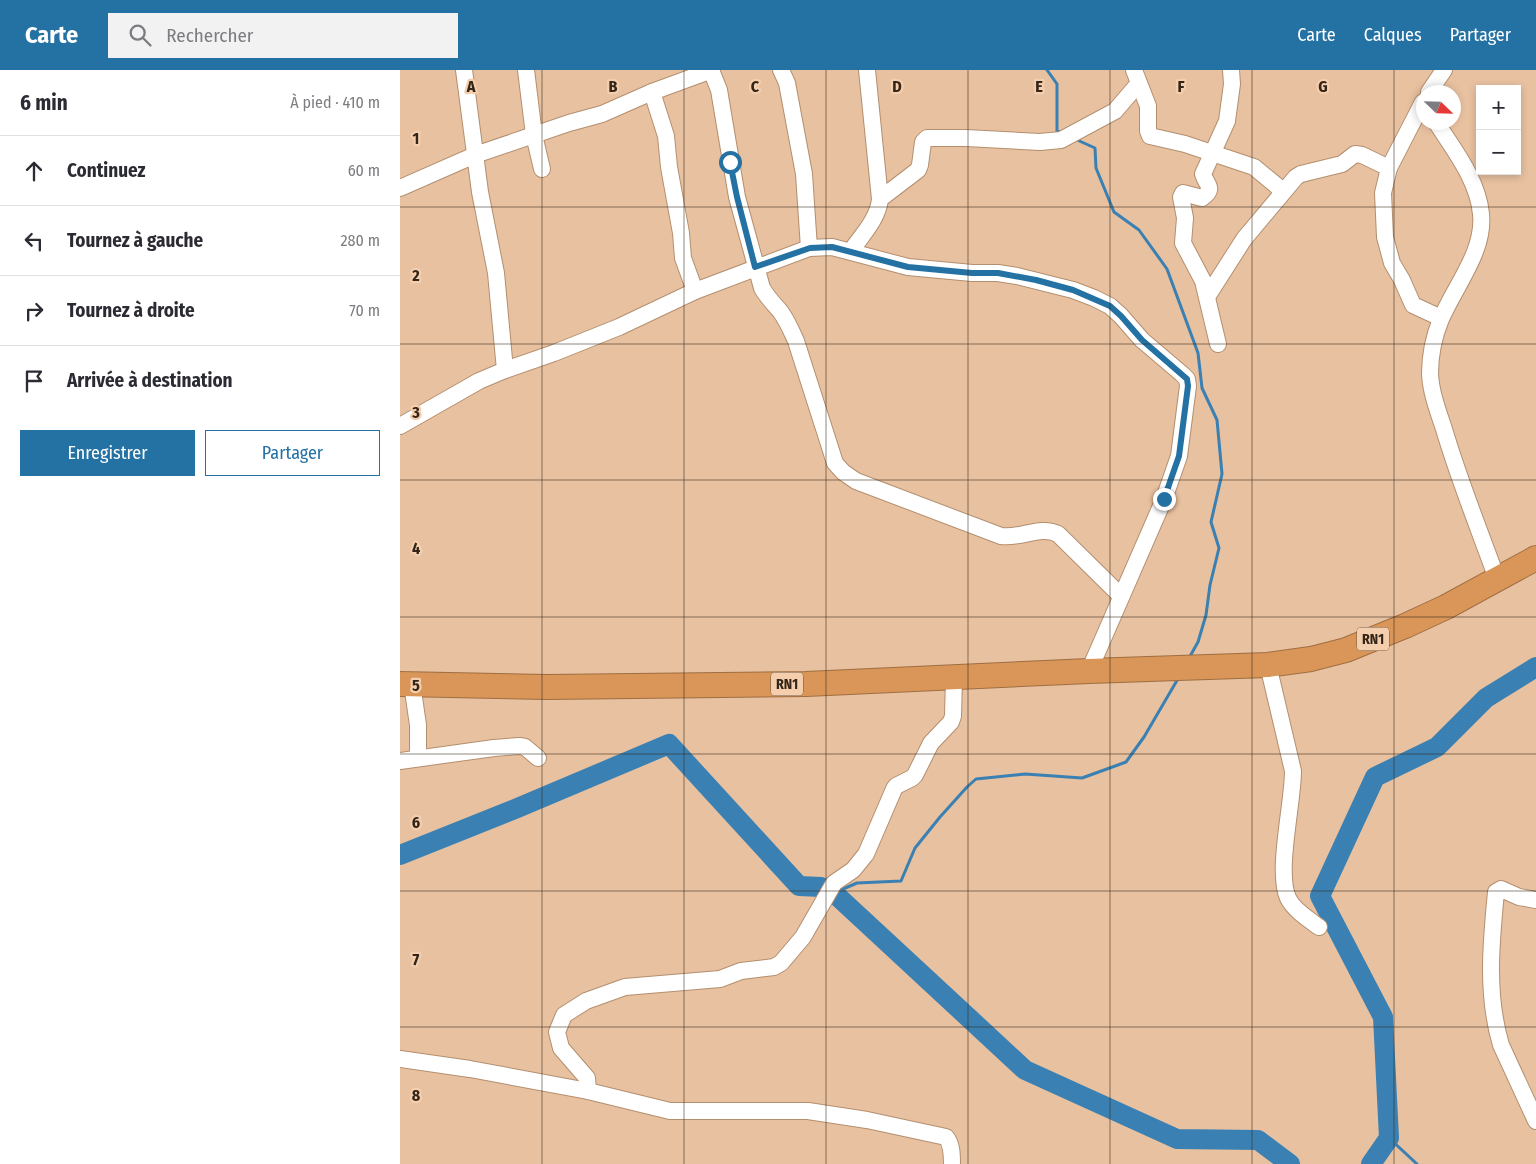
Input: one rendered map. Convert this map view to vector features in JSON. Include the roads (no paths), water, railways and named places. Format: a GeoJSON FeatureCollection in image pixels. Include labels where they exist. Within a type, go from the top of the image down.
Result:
{"type":"FeatureCollection","features":[{"type":"Feature","properties":{"kind":"highway","name":"RN1"},"geometry":{"type":"LineString","coordinates":[[406,684],[547,688],[806,684],[1089,671],[1268,666],[1311,659],[1346,650],[1446,607],[1536,558]]}},
{"type":"Feature","properties":{"kind":"street"},"geometry":{"type":"LineString","coordinates":[[464,70],[480,192],[496,273],[505,370]]}},
{"type":"Feature","properties":{"kind":"street"},"geometry":{"type":"LineString","coordinates":[[526,70],[534,135],[542,169]]}},
{"type":"Feature","properties":{"kind":"street"},"geometry":{"type":"LineString","coordinates":[[400,188],[475,155],[602,114],[652,92],[711,70],[719,90],[737,197],[755,267],[765,294],[789,324],[835,463],[856,481],[867,486],[1001,536],[1010,537],[1044,530],[1058,534],[1121,596]]}},
{"type":"Feature","properties":{"kind":"street"},"geometry":{"type":"LineString","coordinates":[[781,70],[787,83],[804,174],[810,248]]}},
{"type":"Feature","properties":{"kind":"street"},"geometry":{"type":"LineString","coordinates":[[851,251],[876,215],[880,199],[867,70]]}},
{"type":"Feature","properties":{"kind":"street"},"geometry":{"type":"LineString","coordinates":[[1218,344],[1203,281],[1183,243],[1184,218],[1181,197],[1183,194],[1186,194],[1202,198],[1210,191],[1210,187],[1203,174],[1228,116],[1232,84],[1231,70]]}},
{"type":"Feature","properties":{"kind":"street"},"geometry":{"type":"LineString","coordinates":[[1434,85],[1444,70]]}},
{"type":"Feature","properties":{"kind":"street"},"geometry":{"type":"LineString","coordinates":[[880,199],[918,170],[923,142],[927,138],[1040,142],[1069,137],[1115,111],[1136,76]]}},
{"type":"Feature","properties":{"kind":"street"},"geometry":{"type":"LineString","coordinates":[[1136,76],[1148,106],[1148,130],[1150,136],[1186,144],[1254,167],[1283,191]]}},
{"type":"Feature","properties":{"kind":"street"},"geometry":{"type":"LineString","coordinates":[[652,92],[666,136],[683,258],[694,291]]}},
{"type":"Feature","properties":{"kind":"street"},"geometry":{"type":"LineString","coordinates":[[1416,116],[1389,168],[1383,193],[1384,223],[1392,263],[1402,280],[1412,305],[1441,318]]}},
{"type":"Feature","properties":{"kind":"street"},"geometry":{"type":"LineString","coordinates":[[1441,130],[1470,176],[1481,213],[1481,223],[1478,242],[1471,262],[1441,318],[1431,356],[1430,375],[1433,393],[1452,457],[1497,579]]}},
{"type":"Feature","properties":{"kind":"street"},"geometry":{"type":"LineString","coordinates":[[1207,297],[1244,239],[1283,191],[1301,174],[1342,164],[1355,154],[1362,154],[1389,168]]}},
{"type":"Feature","properties":{"kind":"street"},"geometry":{"type":"LineString","coordinates":[[400,426],[480,381],[505,370],[619,327],[694,291],[810,248],[832,247],[908,267],[1018,276],[1073,290],[1110,306],[1142,340],[1187,379],[1188,386],[1179,456],[1164,499],[1089,671]]}},
{"type":"Feature","properties":{"kind":"street"},"geometry":{"type":"LineString","coordinates":[[1268,666],[1293,772],[1285,854],[1284,886],[1289,899],[1299,912],[1319,927]]}},
{"type":"Feature","properties":{"kind":"street"},"geometry":{"type":"LineString","coordinates":[[588,1091],[587,1078],[563,1052],[557,1036],[560,1023],[567,1012],[590,999],[625,987],[720,979],[741,970],[778,965],[803,937],[834,883],[853,870],[866,854],[896,786],[912,778],[931,743],[952,722],[954,678]]}},
{"type":"Feature","properties":{"kind":"street"},"geometry":{"type":"LineString","coordinates":[[406,684],[418,725],[418,758]]}},
{"type":"Feature","properties":{"kind":"street"},"geometry":{"type":"LineString","coordinates":[[400,761],[519,746],[525,747],[538,758]]}},
{"type":"Feature","properties":{"kind":"street"},"geometry":{"type":"LineString","coordinates":[[1536,900],[1519,897],[1501,889],[1496,892],[1491,972],[1493,1005],[1501,1045],[1536,1121]]}},
{"type":"Feature","properties":{"kind":"street"},"geometry":{"type":"LineString","coordinates":[[400,1059],[470,1069],[588,1091],[670,1111],[808,1111],[886,1124],[946,1137],[949,1140],[952,1152],[952,1164]]}},
{"type":"Feature","properties":{"kind":"waterway"},"geometry":{"type":"LineString","coordinates":[[1047,70],[1057,84],[1057,131],[1062,133]]}},
{"type":"Feature","properties":{"kind":"waterway"},"geometry":{"type":"LineString","coordinates":[[1075,139],[1095,148],[1096,168],[1114,212],[1139,230],[1167,269],[1198,353],[1202,388],[1217,420],[1222,474],[1211,522],[1219,548],[1210,585],[1206,615],[1198,642],[1189,658]]}},
{"type":"Feature","properties":{"kind":"waterway"},"geometry":{"type":"LineString","coordinates":[[1371,1164],[1389,1138],[1383,1017],[1320,896],[1375,777],[1437,747],[1486,698],[1536,667]]}},
{"type":"Feature","properties":{"kind":"waterway"},"geometry":{"type":"LineString","coordinates":[[836,892],[857,883],[901,881],[915,848],[940,817],[976,779],[1025,774],[1082,778],[1126,762],[1144,737],[1179,677]]}},
{"type":"Feature","properties":{"kind":"waterway"},"geometry":{"type":"LineString","coordinates":[[400,855],[669,744],[799,886],[821,887],[834,893],[1025,1070],[1177,1139],[1258,1140],[1290,1164]]}},
{"type":"Feature","properties":{"kind":"waterway"},"geometry":{"type":"LineString","coordinates":[[1389,1138],[1417,1164]]}}]}
